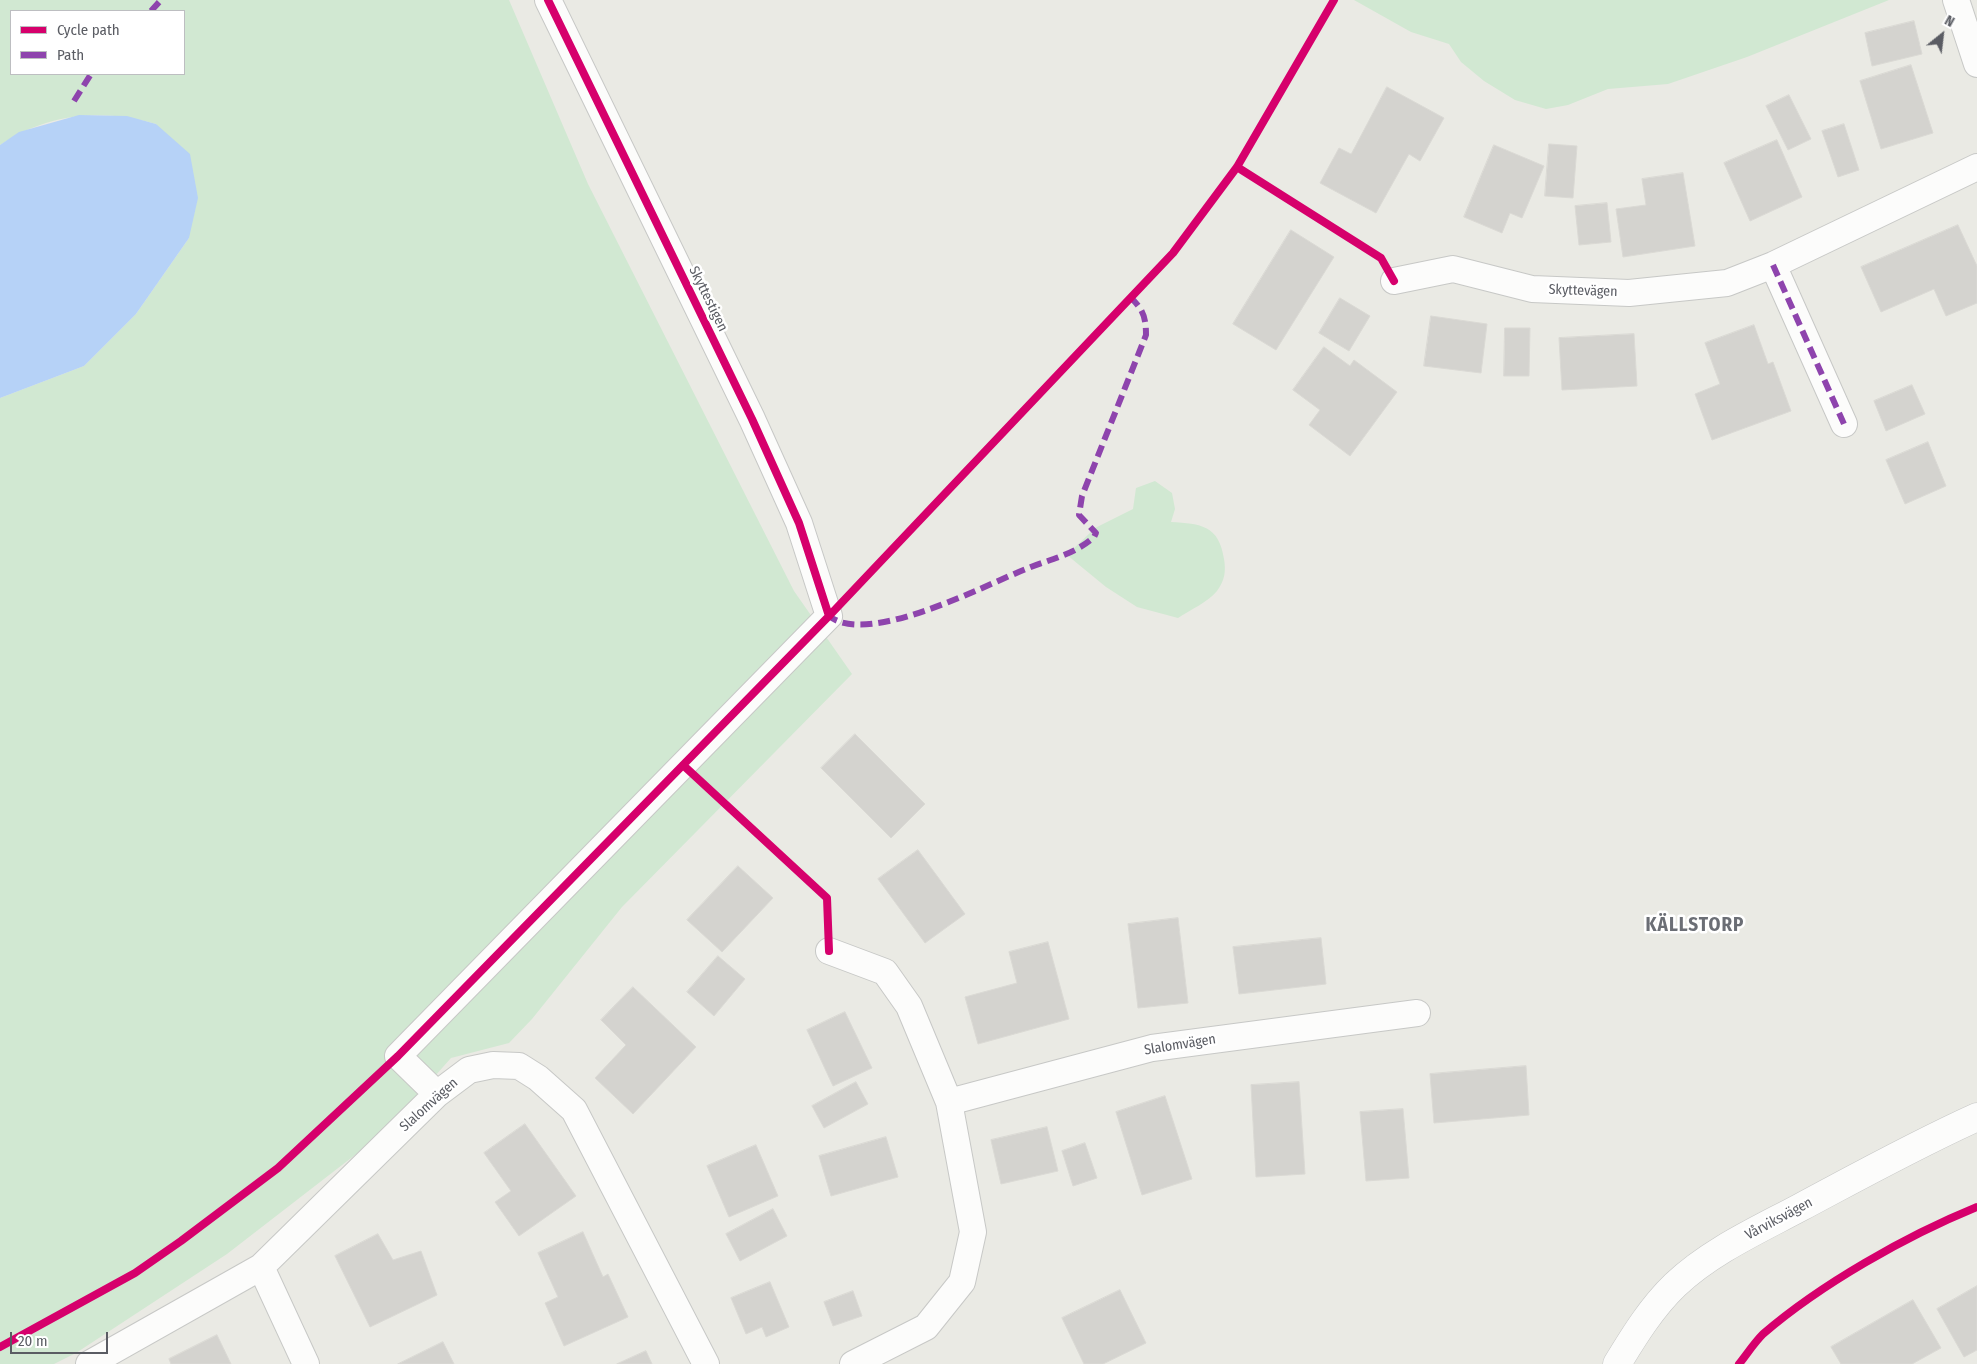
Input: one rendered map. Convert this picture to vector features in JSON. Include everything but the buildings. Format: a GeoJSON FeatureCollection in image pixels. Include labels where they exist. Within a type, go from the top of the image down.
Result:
{"type":"FeatureCollection","features":[{"type":"Feature","properties":{"kind":"street","name":"Skyttestigen"},"geometry":{"type":"LineString","coordinates":[[437,1094],[398,1056],[828,616],[799,523],[752,419],[548,0]]}},
{"type":"Feature","properties":{"kind":"street"},"geometry":{"type":"LineString","coordinates":[[1965,10],[1977,64]]}},
{"type":"Feature","properties":{"kind":"street","name":"Skyttevägen"},"geometry":{"type":"LineString","coordinates":[[1394,281],[1454,269],[1532,289],[1629,293],[1728,283],[1773,265],[1977,167]]}},
{"type":"Feature","properties":{"kind":"street"},"geometry":{"type":"LineString","coordinates":[[1773,265],[1844,424]]}},
{"type":"Feature","properties":{"kind":"street"},"geometry":{"type":"LineString","coordinates":[[829,951],[885,972],[910,1006],[949,1102],[972,1232],[962,1282],[926,1327],[853,1364]]}},
{"type":"Feature","properties":{"kind":"street","name":"Slalomvägen"},"geometry":{"type":"LineString","coordinates":[[949,1102],[1152,1048],[1417,1013]]}},
{"type":"Feature","properties":{"kind":"street","name":"Slalomvägen"},"geometry":{"type":"LineString","coordinates":[[89,1364],[261,1267],[437,1094],[469,1070],[493,1066],[519,1066],[538,1078],[574,1110],[706,1364]]}},
{"type":"Feature","properties":{"kind":"street","name":"Vårviksvägen"},"geometry":{"type":"LineString","coordinates":[[1617,1364],[1657,1306],[1675,1285],[1702,1263],[1740,1239],[1930,1138],[1977,1117]]}},
{"type":"Feature","properties":{"kind":"street"},"geometry":{"type":"LineString","coordinates":[[261,1267],[306,1364]]}},
{"type":"Feature","properties":{"kind":"green space"},"geometry":{"type":"Polygon","coordinates":[[[0,0],[509,0],[588,184],[794,591],[852,674],[622,907],[532,1019],[509,1043],[451,1058],[386,1131],[227,1254],[76,1353],[54,1364],[0,1364],[0,398],[84,366],[136,314],[189,238],[156,124],[116,116],[96,115],[56,120],[18,134],[0,145],[0,0]]]}},
{"type":"Feature","properties":{"kind":"green space"},"geometry":{"type":"Polygon","coordinates":[[[1354,0],[1889,0],[1747,57],[1668,84],[1608,89],[1568,105],[1546,109],[1515,100],[1484,81],[1461,62],[1449,44],[1411,32],[1354,0]]]}},
{"type":"Feature","properties":{"kind":"green space"},"geometry":{"type":"Polygon","coordinates":[[[1155,481],[1172,493],[1175,509],[1171,522],[1207,528],[1218,539],[1224,559],[1224,575],[1217,591],[1204,602],[1178,618],[1137,607],[1106,587],[1067,555],[1095,528],[1133,509],[1136,488],[1155,481]]]}},
{"type":"Feature","properties":{"kind":"water"},"geometry":{"type":"Polygon","coordinates":[[[79,115],[127,116],[156,124],[190,154],[198,198],[189,238],[136,314],[84,366],[0,398],[0,145],[19,132],[79,115]]]}},
{"type":"Feature","properties":{"kind":"marked path"},"geometry":{"type":"LineString","coordinates":[[152,10],[161,0]]}},
{"type":"Feature","properties":{"kind":"marked path"},"geometry":{"type":"LineString","coordinates":[[74,101],[90,75]]}},
{"type":"Feature","properties":{"kind":"marked path"},"geometry":{"type":"LineString","coordinates":[[1773,265],[1844,424]]}},
{"type":"Feature","properties":{"kind":"marked path"},"geometry":{"type":"LineString","coordinates":[[831,614],[829,616],[847,624],[870,624],[898,619],[956,599],[1062,556],[1094,537],[1096,533],[1079,515],[1082,496],[1146,335],[1143,314],[1130,297]]}},
{"type":"Feature","properties":{"kind":"cycle path"},"geometry":{"type":"LineString","coordinates":[[548,0],[752,419],[799,523],[829,616]]}},
{"type":"Feature","properties":{"kind":"cycle path"},"geometry":{"type":"LineString","coordinates":[[0,1347],[135,1273],[181,1241],[278,1168],[398,1056],[829,616],[1173,253],[1237,167],[1334,0]]}},
{"type":"Feature","properties":{"kind":"cycle path"},"geometry":{"type":"LineString","coordinates":[[1237,167],[1381,258],[1394,281]]}},
{"type":"Feature","properties":{"kind":"cycle path"},"geometry":{"type":"LineString","coordinates":[[683,765],[827,898],[829,951]]}},
{"type":"Feature","properties":{"kind":"cycle path"},"geometry":{"type":"LineString","coordinates":[[1739,1364],[1763,1334],[1786,1315],[1837,1279],[1922,1232],[1977,1207]]}},
{"type":"Feature","properties":{"kind":"district","name":"KÄLLSTORP"},"geometry":{"type":"Point","coordinates":[1695,926]}}]}
